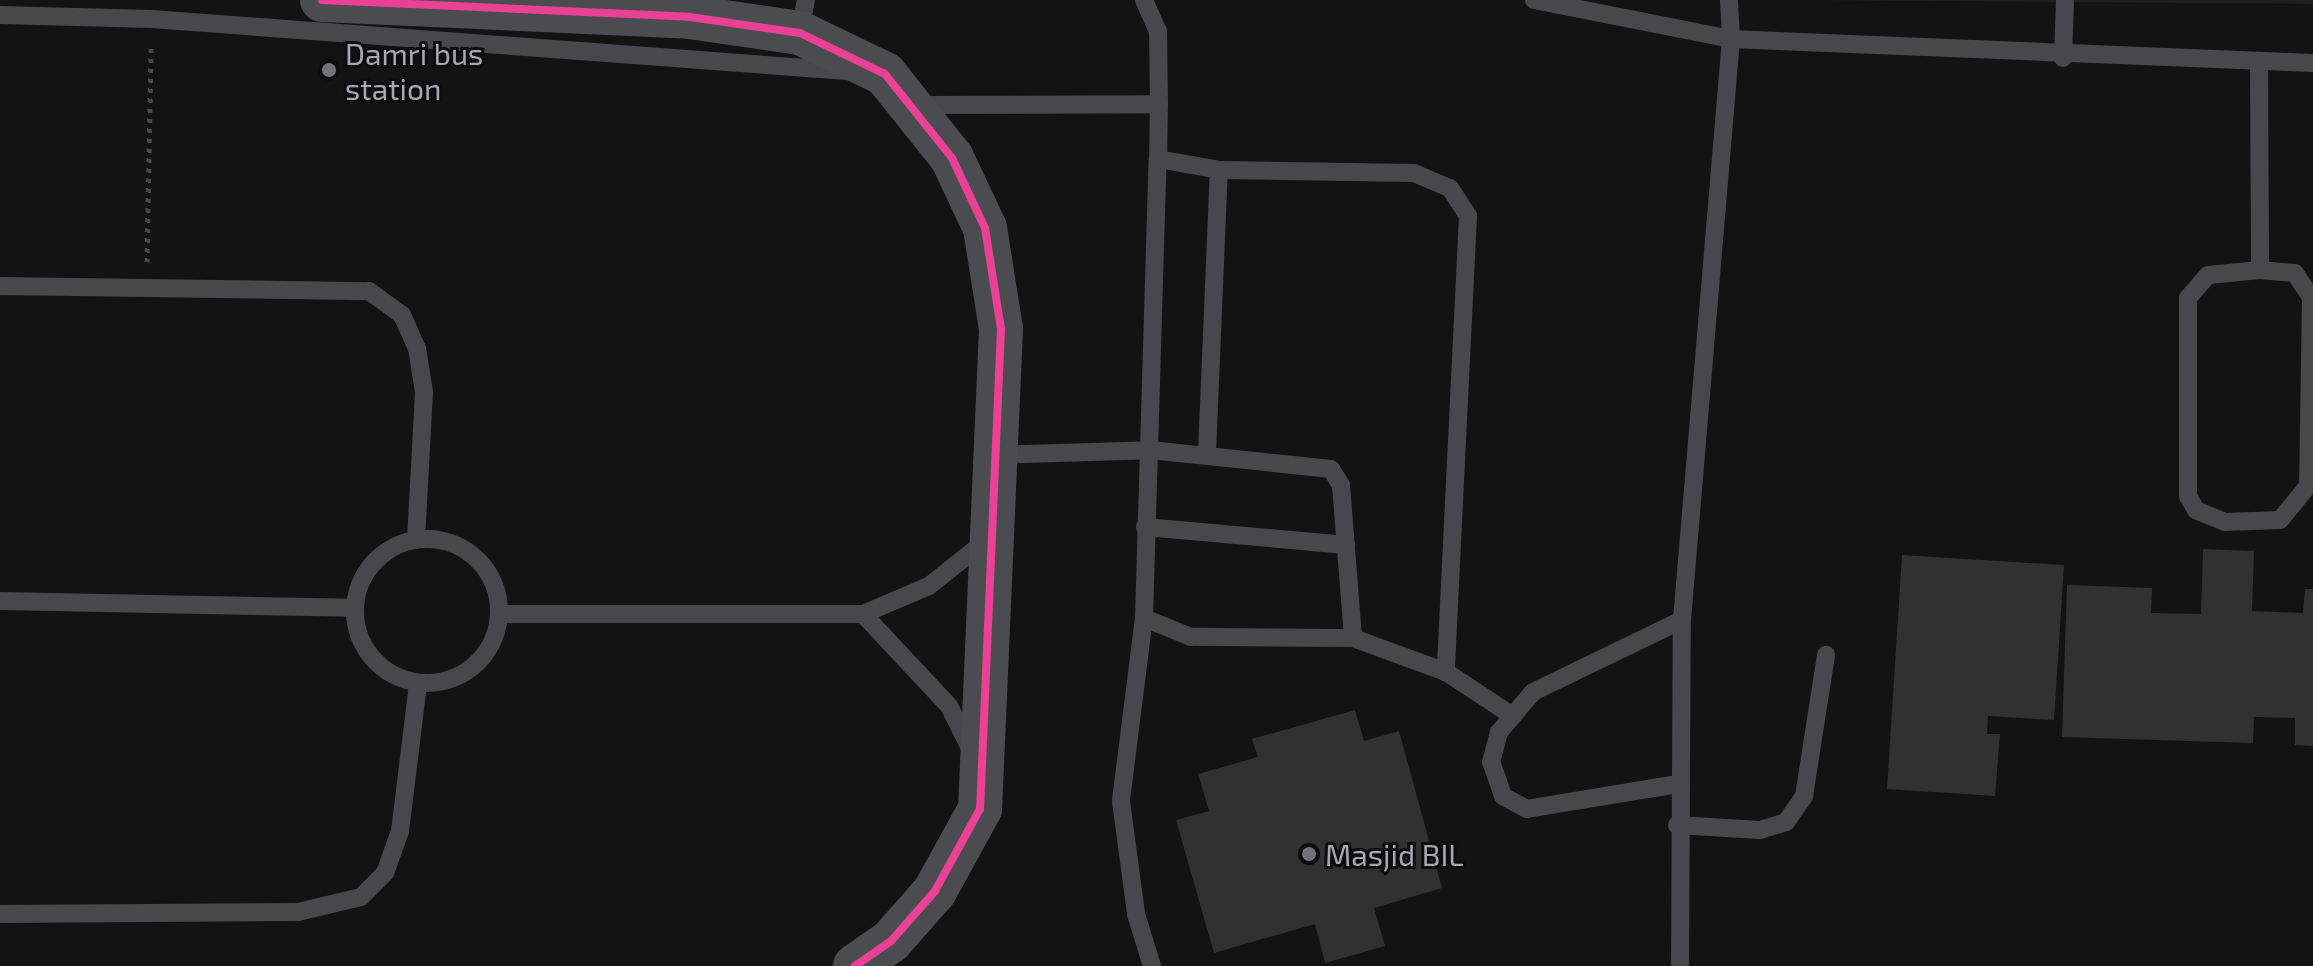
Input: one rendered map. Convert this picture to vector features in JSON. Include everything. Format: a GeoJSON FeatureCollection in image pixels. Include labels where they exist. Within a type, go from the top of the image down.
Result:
{"type":"FeatureCollection","features":[{"type":"Feature","properties":{"kind":"street"},"geometry":{"type":"LineString","coordinates":[[322,0],[690,17],[803,17],[897,90],[952,158],[985,228],[1001,329],[979,766],[980,809],[935,891],[891,941],[855,966]]}},
{"type":"Feature","properties":{"kind":"lane"},"geometry":{"type":"LineString","coordinates":[[1144,0],[1158,31],[1159,104],[1150,450],[1144,618],[1121,801],[1136,914],[1152,966]]}},
{"type":"Feature","properties":{"kind":"lane"},"geometry":{"type":"LineString","coordinates":[[1534,0],[1731,39],[2063,58],[2313,63]]}},
{"type":"Feature","properties":{"kind":"lane"},"geometry":{"type":"LineString","coordinates":[[1680,966],[1677,825],[1682,620],[1731,39],[1729,0]]}},
{"type":"Feature","properties":{"kind":"lane"},"geometry":{"type":"LineString","coordinates":[[2063,58],[2065,0]]}},
{"type":"Feature","properties":{"kind":"lane"},"geometry":{"type":"LineString","coordinates":[[0,15],[152,19],[897,90],[1159,104]]}},
{"type":"Feature","properties":{"kind":"lane"},"geometry":{"type":"LineString","coordinates":[[2259,64],[2260,270]]}},
{"type":"Feature","properties":{"kind":"lane"},"geometry":{"type":"LineString","coordinates":[[1158,159],[1219,170],[1414,173],[1450,188],[1468,216],[1446,672]]}},
{"type":"Feature","properties":{"kind":"lane"},"geometry":{"type":"LineString","coordinates":[[1207,453],[1219,170]]}},
{"type":"Feature","properties":{"kind":"lane"},"geometry":{"type":"LineString","coordinates":[[2260,270],[2302,277],[2311,298],[2308,486],[2280,520],[2225,522],[2196,510],[2188,496],[2188,298],[2208,275],[2260,270]]}},
{"type":"Feature","properties":{"kind":"lane"},"geometry":{"type":"LineString","coordinates":[[0,286],[333,285],[369,291],[402,315],[424,392],[416,540]]}},
{"type":"Feature","properties":{"kind":"lane"},"geometry":{"type":"LineString","coordinates":[[995,455],[1150,450],[1207,453],[1331,469],[1341,485],[1353,638]]}},
{"type":"Feature","properties":{"kind":"lane"},"geometry":{"type":"LineString","coordinates":[[1145,527],[1346,545]]}},
{"type":"Feature","properties":{"kind":"lane"},"geometry":{"type":"LineString","coordinates":[[501,614],[863,614],[929,586],[990,537]]}},
{"type":"Feature","properties":{"kind":"lane"},"geometry":{"type":"LineString","coordinates":[[416,540],[451,542],[476,556],[494,579],[501,614],[495,639],[476,666],[447,681],[418,684],[382,669],[360,640],[352,608],[377,560],[416,540]]}},
{"type":"Feature","properties":{"kind":"lane"},"geometry":{"type":"LineString","coordinates":[[0,601],[352,608]]}},
{"type":"Feature","properties":{"kind":"lane"},"geometry":{"type":"LineString","coordinates":[[863,614],[949,706],[979,766]]}},
{"type":"Feature","properties":{"kind":"lane"},"geometry":{"type":"LineString","coordinates":[[1144,618],[1191,637],[1353,638],[1446,672],[1513,716]]}},
{"type":"Feature","properties":{"kind":"lane"},"geometry":{"type":"LineString","coordinates":[[1678,784],[1527,809],[1511,803],[1491,762],[1513,716],[1533,692],[1682,620]]}},
{"type":"Feature","properties":{"kind":"lane"},"geometry":{"type":"LineString","coordinates":[[1677,825],[1760,830],[1786,822],[1804,796],[1826,655]]}},
{"type":"Feature","properties":{"kind":"lane"},"geometry":{"type":"LineString","coordinates":[[0,914],[298,912],[361,897],[385,873],[400,831],[418,684]]}},
{"type":"Feature","properties":{"kind":"path"},"geometry":{"type":"LineString","coordinates":[[147,287],[151,48]]}},
{"type":"Feature","properties":{"kind":"shaded area"},"geometry":{"type":"Polygon","coordinates":[[[1804,0],[2313,0],[2313,4],[1804,0]]]}},
{"type":"Feature","properties":{"kind":"building"},"geometry":{"type":"Polygon","coordinates":[[[2203,549],[2254,551],[2252,611],[2303,613],[2305,589],[2313,589],[2313,746],[2295,745],[2295,718],[2254,717],[2253,743],[2062,737],[2067,585],[2152,588],[2151,613],[2201,614],[2203,549]]]}},
{"type":"Feature","properties":{"kind":"building"},"geometry":{"type":"Polygon","coordinates":[[[1902,555],[2064,565],[2054,720],[1988,716],[1987,734],[2000,734],[1995,796],[1887,789],[1902,555]]]}},
{"type":"Feature","properties":{"kind":"building","name":"Masjid BIL"},"geometry":{"type":"Polygon","coordinates":[[[1355,710],[1364,741],[1399,731],[1442,888],[1374,908],[1385,946],[1325,963],[1315,924],[1214,953],[1176,820],[1209,811],[1198,774],[1258,757],[1252,739],[1355,710]]]}},
{"type":"Feature","properties":{"kind":"cycle path"},"geometry":{"type":"LineString","coordinates":[[322,0],[690,17],[800,33],[885,74],[952,158],[985,228],[1001,329],[980,809],[935,891],[891,941],[855,966]]}},
{"type":"Feature","properties":{"kind":"place","name":"Damri bus station"},"geometry":{"type":"Point","coordinates":[329,70]}},
{"type":"Feature","properties":{"kind":"place","name":"Masjid BIL"},"geometry":{"type":"Point","coordinates":[1309,854]}}]}
